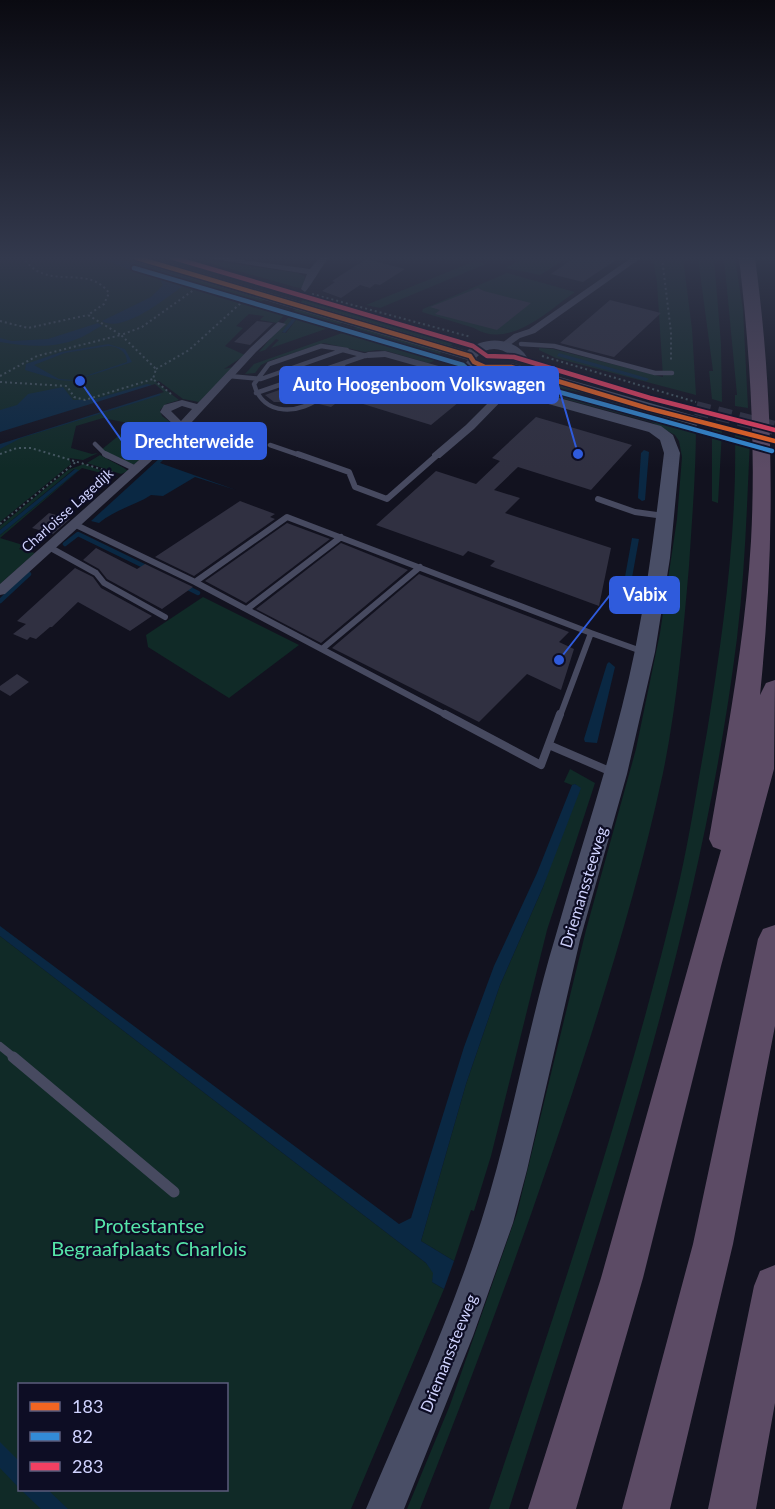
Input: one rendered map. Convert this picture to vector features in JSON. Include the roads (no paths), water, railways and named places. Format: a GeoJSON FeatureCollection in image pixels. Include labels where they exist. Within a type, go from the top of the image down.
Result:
{"type":"FeatureCollection","features":[{"type":"Feature","properties":{"kind":"highway"},"geometry":{"type":"LineString","coordinates":[[704,966],[751,665],[760,583],[763,513],[762,411],[754,328]]}},
{"type":"Feature","properties":{"kind":"highway"},"geometry":{"type":"LineString","coordinates":[[552,1509],[622,1278],[704,966],[760,769],[775,689]]}},
{"type":"Feature","properties":{"kind":"highway"},"geometry":{"type":"LineString","coordinates":[[646,1509],[713,1244],[775,939]]}},
{"type":"Feature","properties":{"kind":"highway"},"geometry":{"type":"LineString","coordinates":[[732,1509],[775,1286]]}},
{"type":"Feature","properties":{"kind":"main road"},"geometry":{"type":"LineString","coordinates":[[387,328],[499,360],[696,410]]}},
{"type":"Feature","properties":{"kind":"main road"},"geometry":{"type":"LineString","coordinates":[[394,328],[499,360]]}},
{"type":"Feature","properties":{"kind":"main road","name":"Driemanssteeweg"},"geometry":{"type":"LineString","coordinates":[[386,1509],[467,1307],[512,1170],[567,940],[616,774],[645,652],[666,516],[672,453],[669,441],[663,434],[499,360]]}},
{"type":"Feature","properties":{"kind":"street","name":"Charloisse Lagedijk"},"geometry":{"type":"LineString","coordinates":[[0,591],[182,427],[194,406],[232,376],[277,328]]}},
{"type":"Feature","properties":{"kind":"street"},"geometry":{"type":"LineString","coordinates":[[436,456],[470,427],[499,360],[536,328]]}},
{"type":"Feature","properties":{"kind":"street","name":"Driemanssteeweg"},"geometry":{"type":"LineString","coordinates":[[367,355],[499,360]]}},
{"type":"Feature","properties":{"kind":"street","name":"Charloisse Lagedijk"},"geometry":{"type":"LineString","coordinates":[[182,427],[165,412],[168,407],[175,404],[194,406]]}},
{"type":"Feature","properties":{"kind":"lane"},"geometry":{"type":"LineString","coordinates":[[344,363],[334,384],[316,401],[301,408],[269,407],[261,402],[256,393],[254,386],[256,380],[267,365],[321,346],[367,355]]}},
{"type":"Feature","properties":{"kind":"lane"},"geometry":{"type":"LineString","coordinates":[[499,360],[554,346],[656,373],[672,373]]}},
{"type":"Feature","properties":{"kind":"lane"},"geometry":{"type":"LineString","coordinates":[[232,376],[256,380],[347,350]]}},
{"type":"Feature","properties":{"kind":"lane"},"geometry":{"type":"LineString","coordinates":[[256,393],[367,355]]}},
{"type":"Feature","properties":{"kind":"lane"},"geometry":{"type":"LineString","coordinates":[[316,394],[326,392]]}},
{"type":"Feature","properties":{"kind":"lane"},"geometry":{"type":"LineString","coordinates":[[269,407],[291,403]]}},
{"type":"Feature","properties":{"kind":"lane"},"geometry":{"type":"LineString","coordinates":[[95,444],[101,453],[132,473]]}},
{"type":"Feature","properties":{"kind":"lane"},"geometry":{"type":"LineString","coordinates":[[270,446],[349,472],[355,488],[387,499],[436,456]]}},
{"type":"Feature","properties":{"kind":"lane"},"geometry":{"type":"LineString","coordinates":[[598,499],[635,512],[666,516]]}},
{"type":"Feature","properties":{"kind":"lane"},"geometry":{"type":"LineString","coordinates":[[195,582],[287,517],[645,652]]}},
{"type":"Feature","properties":{"kind":"lane"},"geometry":{"type":"LineString","coordinates":[[74,524],[195,582],[542,765],[591,633]]}},
{"type":"Feature","properties":{"kind":"lane"},"geometry":{"type":"LineString","coordinates":[[247,609],[341,537]]}},
{"type":"Feature","properties":{"kind":"lane"},"geometry":{"type":"LineString","coordinates":[[49,547],[96,573],[104,583],[165,617]]}},
{"type":"Feature","properties":{"kind":"lane"},"geometry":{"type":"LineString","coordinates":[[321,649],[420,567]]}},
{"type":"Feature","properties":{"kind":"lane"},"geometry":{"type":"LineString","coordinates":[[549,745],[616,774]]}},
{"type":"Feature","properties":{"kind":"lane"},"geometry":{"type":"LineString","coordinates":[[0,1046],[174,1192]]}},
{"type":"Feature","properties":{"kind":"water"},"geometry":{"type":"Polygon","coordinates":[[[81,328],[98,328],[80,338],[58,344],[29,345],[0,342],[0,338],[12,341],[48,339],[81,328]]]}},
{"type":"Feature","properties":{"kind":"water"},"geometry":{"type":"Polygon","coordinates":[[[343,328],[354,328],[435,352],[429,355],[343,328]]]}},
{"type":"Feature","properties":{"kind":"water"},"geometry":{"type":"Polygon","coordinates":[[[108,344],[125,349],[132,362],[73,381],[58,380],[25,370],[26,364],[61,352],[108,344]],[[112,346],[65,353],[34,365],[59,379],[73,380],[127,362],[124,353],[112,346]]]}},
{"type":"Feature","properties":{"kind":"water"},"geometry":{"type":"Polygon","coordinates":[[[559,353],[649,379],[646,381],[557,356],[559,353]]]}},
{"type":"Feature","properties":{"kind":"water"},"geometry":{"type":"Polygon","coordinates":[[[522,379],[651,412],[648,415],[521,382],[522,379]]]}},
{"type":"Feature","properties":{"kind":"water"},"geometry":{"type":"Polygon","coordinates":[[[147,384],[152,385],[161,395],[21,438],[0,449],[0,410],[17,405],[28,394],[63,387],[73,400],[92,400],[147,384]]]}},
{"type":"Feature","properties":{"kind":"water"},"geometry":{"type":"Polygon","coordinates":[[[183,437],[185,438],[160,463],[236,490],[195,477],[163,496],[151,495],[99,523],[91,521],[183,437]]]}},
{"type":"Feature","properties":{"kind":"water"},"geometry":{"type":"Polygon","coordinates":[[[644,450],[649,452],[645,500],[642,501],[638,498],[641,453],[644,450]]]}},
{"type":"Feature","properties":{"kind":"water"},"geometry":{"type":"Polygon","coordinates":[[[75,469],[79,470],[0,535],[0,530],[75,469]]]}},
{"type":"Feature","properties":{"kind":"water"},"geometry":{"type":"Polygon","coordinates":[[[632,538],[639,539],[626,611],[619,610],[632,538]]]}},
{"type":"Feature","properties":{"kind":"water"},"geometry":{"type":"Polygon","coordinates":[[[609,662],[615,667],[597,743],[585,742],[584,739],[609,662]]]}},
{"type":"Feature","properties":{"kind":"water"},"geometry":{"type":"Polygon","coordinates":[[[575,784],[581,788],[543,887],[500,985],[466,1084],[421,1241],[454,1261],[444,1289],[432,1282],[433,1273],[426,1263],[0,936],[0,926],[399,1224],[411,1218],[464,1047],[494,966],[537,873],[572,785],[575,784]]]}},
{"type":"Feature","properties":{"kind":"water"},"geometry":{"type":"Polygon","coordinates":[[[0,1442],[18,1460],[18,1487],[0,1468],[0,1442]]]}},
{"type":"Feature","properties":{"kind":"water"},"geometry":{"type":"Polygon","coordinates":[[[22,1491],[49,1491],[68,1509],[41,1509],[22,1491]]]}},
{"type":"Feature","properties":{"kind":"waterway"},"geometry":{"type":"LineString","coordinates":[[65,544],[78,534],[148,568]]}},
{"type":"Feature","properties":{"kind":"waterway"},"geometry":{"type":"LineString","coordinates":[[0,601],[29,574]]}},
{"type":"Feature","properties":{"kind":"waterway"},"geometry":{"type":"LineString","coordinates":[[186,587],[198,593]]}},
{"type":"Feature","properties":{"kind":"tunnel"},"geometry":{"type":"LineString","coordinates":[[696,408],[775,428]]}},
{"type":"Feature","properties":{"kind":"place","name":"Drechterweide"},"geometry":{"type":"Point","coordinates":[80,381]}},
{"type":"Feature","properties":{"kind":"place","name":"Auto Hoogenboom Volkswagen"},"geometry":{"type":"Point","coordinates":[578,454]}},
{"type":"Feature","properties":{"kind":"place","name":"Vabix"},"geometry":{"type":"Point","coordinates":[559,660]}},
{"type":"Feature","properties":{"kind":"park label","name":"Protestantse Begraafplaats Charlois"},"geometry":{"type":"Point","coordinates":[149,1236]}}]}
